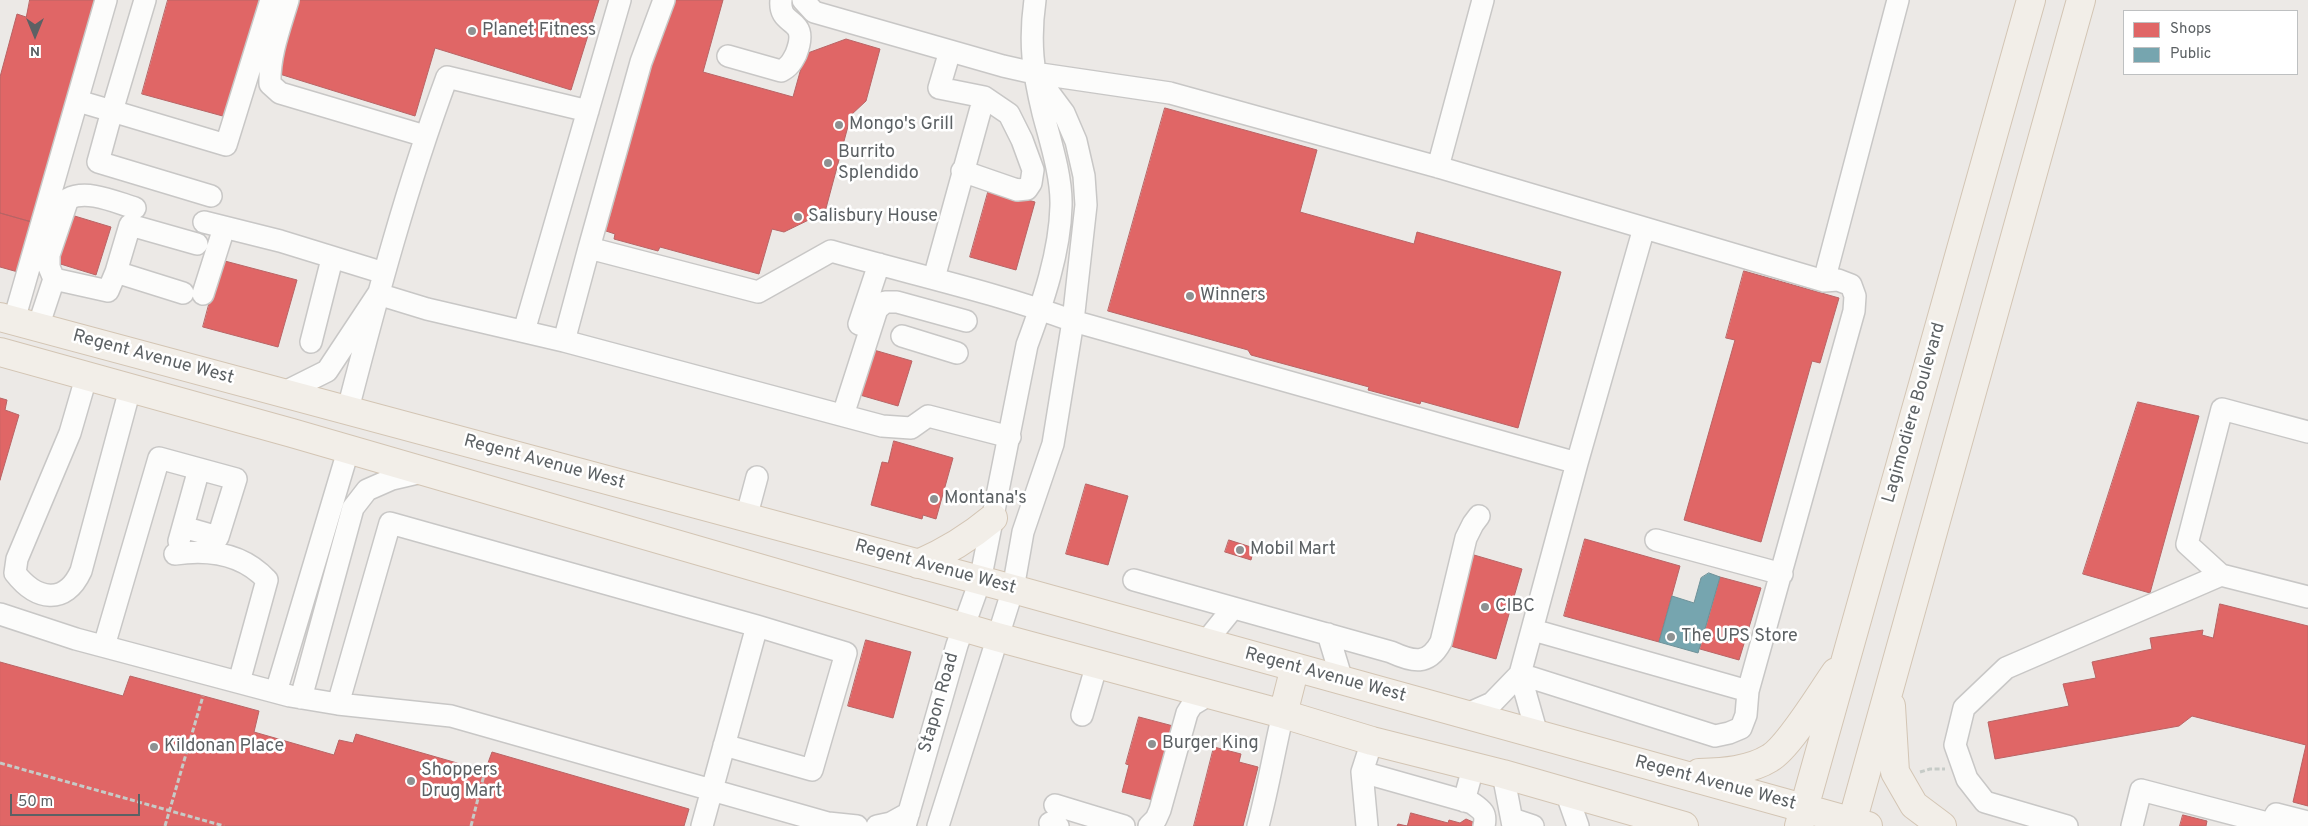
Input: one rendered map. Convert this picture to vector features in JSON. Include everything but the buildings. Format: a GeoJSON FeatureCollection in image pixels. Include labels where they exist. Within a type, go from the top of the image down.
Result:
{"type":"FeatureCollection","features":[{"type":"Feature","properties":{"kind":"main road","name":"Lagimodiere Boulevard"},"geometry":{"type":"LineString","coordinates":[[1802,817],[2030,0]]}},
{"type":"Feature","properties":{"kind":"main road"},"geometry":{"type":"LineString","coordinates":[[1857,825],[1890,683],[2081,0]]}},
{"type":"Feature","properties":{"kind":"main road"},"geometry":{"type":"LineString","coordinates":[[3,353],[26,324],[74,354],[86,378]]}},
{"type":"Feature","properties":{"kind":"main road","name":"Regent Avenue West"},"geometry":{"type":"LineString","coordinates":[[26,324],[1013,589],[1204,644],[1538,734],[1680,774],[1802,817],[1857,825]]}},
{"type":"Feature","properties":{"kind":"main road","name":"Regent Avenue West"},"geometry":{"type":"LineString","coordinates":[[3,353],[86,378],[292,433],[348,451],[998,637],[1283,714],[1372,741],[1566,792],[1630,819],[1684,826]]}},
{"type":"Feature","properties":{"kind":"main road"},"geometry":{"type":"LineString","coordinates":[[130,389],[163,361]]}},
{"type":"Feature","properties":{"kind":"main road"},"geometry":{"type":"LineString","coordinates":[[292,433],[325,425],[348,409]]}},
{"type":"Feature","properties":{"kind":"main road"},"geometry":{"type":"LineString","coordinates":[[348,451],[364,440],[400,424]]}},
{"type":"Feature","properties":{"kind":"main road"},"geometry":{"type":"LineString","coordinates":[[918,564],[946,552],[966,540],[993,518]]}},
{"type":"Feature","properties":{"kind":"main road"},"geometry":{"type":"LineString","coordinates":[[1680,774],[1742,769],[1771,758],[1787,742],[1847,657]]}},
{"type":"Feature","properties":{"kind":"main road"},"geometry":{"type":"LineString","coordinates":[[1283,714],[1295,667]]}},
{"type":"Feature","properties":{"kind":"main road"},"geometry":{"type":"LineString","coordinates":[[1890,683],[1896,772],[1914,805],[1942,826]]}},
{"type":"Feature","properties":{"kind":"street"},"geometry":{"type":"LineString","coordinates":[[26,324],[78,101],[106,0]]}},
{"type":"Feature","properties":{"kind":"street"},"geometry":{"type":"LineString","coordinates":[[145,0],[98,162],[211,196]]}},
{"type":"Feature","properties":{"kind":"street"},"geometry":{"type":"LineString","coordinates":[[78,101],[226,146],[271,0]]}},
{"type":"Feature","properties":{"kind":"street"},"geometry":{"type":"LineString","coordinates":[[288,0],[274,49],[270,72],[270,84],[280,94],[425,136]]}},
{"type":"Feature","properties":{"kind":"street"},"geometry":{"type":"LineString","coordinates":[[524,331],[620,0]]}},
{"type":"Feature","properties":{"kind":"street"},"geometry":{"type":"LineString","coordinates":[[641,62],[651,0]]}},
{"type":"Feature","properties":{"kind":"street"},"geometry":{"type":"LineString","coordinates":[[564,341],[641,62],[664,0]]}},
{"type":"Feature","properties":{"kind":"street"},"geometry":{"type":"LineString","coordinates":[[728,56],[781,71],[788,68],[800,42],[801,33],[796,25],[784,16],[780,9],[781,0]]}},
{"type":"Feature","properties":{"kind":"street"},"geometry":{"type":"LineString","coordinates":[[803,0],[814,12],[950,51],[1034,73],[1170,94],[1438,167],[1824,281],[1838,280],[1851,285],[1855,296],[1854,312],[1748,691],[1746,715],[1741,728],[1715,736],[1520,674]]}},
{"type":"Feature","properties":{"kind":"street","name":"Stapon Road"},"geometry":{"type":"LineString","coordinates":[[907,820],[963,626],[980,581],[1028,346],[1041,309],[1056,246],[1061,205],[1053,152],[1034,73],[1030,32],[1035,0]]}},
{"type":"Feature","properties":{"kind":"street"},"geometry":{"type":"LineString","coordinates":[[1438,167],[1483,0]]}},
{"type":"Feature","properties":{"kind":"street"},"geometry":{"type":"LineString","coordinates":[[1824,281],[1898,0]]}},
{"type":"Feature","properties":{"kind":"street"},"geometry":{"type":"LineString","coordinates":[[950,51],[939,88],[984,97],[1009,114],[1022,140],[1033,170],[1031,184],[1026,189],[1017,190],[962,171]]}},
{"type":"Feature","properties":{"kind":"street","name":"Stapon Road"},"geometry":{"type":"LineString","coordinates":[[942,822],[1013,589],[1023,532],[1053,444],[1073,321],[1086,205],[1084,176],[1076,141],[1064,113],[1034,73]]}},
{"type":"Feature","properties":{"kind":"street"},"geometry":{"type":"LineString","coordinates":[[348,409],[384,273],[425,136],[447,77],[588,111]]}},
{"type":"Feature","properties":{"kind":"street"},"geometry":{"type":"LineString","coordinates":[[934,278],[962,171],[984,97]]}},
{"type":"Feature","properties":{"kind":"street"},"geometry":{"type":"LineString","coordinates":[[54,279],[108,291],[116,272],[142,175]]}},
{"type":"Feature","properties":{"kind":"street"},"geometry":{"type":"LineString","coordinates":[[54,279],[49,267],[49,255],[68,199],[77,194],[94,196],[132,216],[198,244]]}},
{"type":"Feature","properties":{"kind":"street"},"geometry":{"type":"LineString","coordinates":[[204,222],[280,241],[332,259],[384,273]]}},
{"type":"Feature","properties":{"kind":"street"},"geometry":{"type":"LineString","coordinates":[[116,272],[193,294],[224,228]]}},
{"type":"Feature","properties":{"kind":"street"},"geometry":{"type":"LineString","coordinates":[[1465,715],[1492,702],[1520,674],[1577,463],[1644,228]]}},
{"type":"Feature","properties":{"kind":"street"},"geometry":{"type":"LineString","coordinates":[[589,248],[758,292],[830,251],[934,278],[1041,309],[1073,321],[1577,463]]}},
{"type":"Feature","properties":{"kind":"street"},"geometry":{"type":"LineString","coordinates":[[311,342],[332,259]]}},
{"type":"Feature","properties":{"kind":"street"},"geometry":{"type":"LineString","coordinates":[[837,414],[878,264]]}},
{"type":"Feature","properties":{"kind":"street"},"geometry":{"type":"LineString","coordinates":[[26,324],[54,279]]}},
{"type":"Feature","properties":{"kind":"street"},"geometry":{"type":"LineString","coordinates":[[378,294],[427,309],[564,341],[882,426],[911,428],[928,416],[1010,437]]}},
{"type":"Feature","properties":{"kind":"street"},"geometry":{"type":"LineString","coordinates":[[285,392],[327,371],[378,294]]}},
{"type":"Feature","properties":{"kind":"street"},"geometry":{"type":"LineString","coordinates":[[837,414],[877,309],[886,302],[897,302],[966,321]]}},
{"type":"Feature","properties":{"kind":"street"},"geometry":{"type":"LineString","coordinates":[[902,336],[957,353]]}},
{"type":"Feature","properties":{"kind":"street"},"geometry":{"type":"LineString","coordinates":[[86,378],[70,432],[17,559],[15,573],[23,583],[37,593],[50,596],[63,594],[76,582],[81,571],[130,389]]}},
{"type":"Feature","properties":{"kind":"street"},"geometry":{"type":"LineString","coordinates":[[2308,432],[2222,409],[2187,544],[2221,575],[2308,597]]}},
{"type":"Feature","properties":{"kind":"street"},"geometry":{"type":"LineString","coordinates":[[276,692],[348,451]]}},
{"type":"Feature","properties":{"kind":"street"},"geometry":{"type":"LineString","coordinates":[[104,646],[159,458],[236,479],[218,537],[183,527]]}},
{"type":"Feature","properties":{"kind":"street"},"geometry":{"type":"LineString","coordinates":[[199,469],[175,554],[267,580],[239,682]]}},
{"type":"Feature","properties":{"kind":"street"},"geometry":{"type":"LineString","coordinates":[[301,698],[353,508],[367,490],[392,479],[422,472]]}},
{"type":"Feature","properties":{"kind":"street"},"geometry":{"type":"LineString","coordinates":[[746,518],[757,477]]}},
{"type":"Feature","properties":{"kind":"street"},"geometry":{"type":"LineString","coordinates":[[1134,580],[1418,660],[1427,659],[1434,654],[1440,642],[1466,538],[1479,516]]}},
{"type":"Feature","properties":{"kind":"street"},"geometry":{"type":"LineString","coordinates":[[338,704],[390,523],[757,626],[846,653],[812,770],[724,746]]}},
{"type":"Feature","properties":{"kind":"street"},"geometry":{"type":"LineString","coordinates":[[1656,540],[1782,574]]}},
{"type":"Feature","properties":{"kind":"street"},"geometry":{"type":"LineString","coordinates":[[2067,826],[1985,802],[1967,778],[1955,746],[1964,708],[2006,668],[2221,575]]}},
{"type":"Feature","properties":{"kind":"street"},"geometry":{"type":"LineString","coordinates":[[1204,644],[1233,608]]}},
{"type":"Feature","properties":{"kind":"street"},"geometry":{"type":"LineString","coordinates":[[0,614],[104,646],[276,692],[338,704],[451,716],[830,825],[857,826]]}},
{"type":"Feature","properties":{"kind":"street"},"geometry":{"type":"LineString","coordinates":[[702,826],[757,626]]}},
{"type":"Feature","properties":{"kind":"street"},"geometry":{"type":"LineString","coordinates":[[1533,630],[1748,691]]}},
{"type":"Feature","properties":{"kind":"street"},"geometry":{"type":"LineString","coordinates":[[1328,634],[1342,680]]}},
{"type":"Feature","properties":{"kind":"street"},"geometry":{"type":"LineString","coordinates":[[1082,715],[1097,664]]}},
{"type":"Feature","properties":{"kind":"street"},"geometry":{"type":"LineString","coordinates":[[1520,674],[1538,734]]}},
{"type":"Feature","properties":{"kind":"street"},"geometry":{"type":"LineString","coordinates":[[1149,826],[1156,820],[1160,810],[1187,713],[1192,705],[1210,694]]}},
{"type":"Feature","properties":{"kind":"street"},"geometry":{"type":"LineString","coordinates":[[1258,826],[1283,714]]}},
{"type":"Feature","properties":{"kind":"street"},"geometry":{"type":"LineString","coordinates":[[1368,826],[1362,772],[1372,741]]}},
{"type":"Feature","properties":{"kind":"street"},"geometry":{"type":"LineString","coordinates":[[1464,801],[1473,768]]}},
{"type":"Feature","properties":{"kind":"street"},"geometry":{"type":"LineString","coordinates":[[1362,772],[1472,803],[1484,811],[1486,818],[1484,826]]}},
{"type":"Feature","properties":{"kind":"street"},"geometry":{"type":"LineString","coordinates":[[1503,774],[1512,823],[1533,826]]}},
{"type":"Feature","properties":{"kind":"street"},"geometry":{"type":"LineString","coordinates":[[2132,826],[2141,790],[2271,825],[2276,814],[2308,822]]}},
{"type":"Feature","properties":{"kind":"street"},"geometry":{"type":"LineString","coordinates":[[1566,792],[1578,826]]}},
{"type":"Feature","properties":{"kind":"street"},"geometry":{"type":"LineString","coordinates":[[1054,818],[1124,826]]}},
{"type":"Feature","properties":{"kind":"street"},"geometry":{"type":"LineString","coordinates":[[877,826],[907,820]]}},
{"type":"Feature","properties":{"kind":"path"},"geometry":{"type":"LineString","coordinates":[[165,826],[203,696]]}},
{"type":"Feature","properties":{"kind":"path"},"geometry":{"type":"LineString","coordinates":[[0,762],[224,826]]}},
{"type":"Feature","properties":{"kind":"path"},"geometry":{"type":"LineString","coordinates":[[1917,779],[1920,770],[1963,769]]}},
{"type":"Feature","properties":{"kind":"path"},"geometry":{"type":"LineString","coordinates":[[471,826],[485,771]]}},
{"type":"Feature","properties":{"kind":"place","name":"Planet Fitness"},"geometry":{"type":"Point","coordinates":[472,31]}},
{"type":"Feature","properties":{"kind":"place","name":"Mongo's Grill"},"geometry":{"type":"Point","coordinates":[839,125]}},
{"type":"Feature","properties":{"kind":"place","name":"Burrito Splendido"},"geometry":{"type":"Point","coordinates":[828,163]}},
{"type":"Feature","properties":{"kind":"place","name":"Salisbury House"},"geometry":{"type":"Point","coordinates":[798,217]}},
{"type":"Feature","properties":{"kind":"place","name":"Winners"},"geometry":{"type":"Point","coordinates":[1190,296]}},
{"type":"Feature","properties":{"kind":"place","name":"Montana's"},"geometry":{"type":"Point","coordinates":[934,499]}},
{"type":"Feature","properties":{"kind":"place","name":"Mobil Mart"},"geometry":{"type":"Point","coordinates":[1240,550]}},
{"type":"Feature","properties":{"kind":"place","name":"CIBC"},"geometry":{"type":"Point","coordinates":[1485,607]}},
{"type":"Feature","properties":{"kind":"place","name":"The UPS Store"},"geometry":{"type":"Point","coordinates":[1671,637]}},
{"type":"Feature","properties":{"kind":"place","name":"Burger King"},"geometry":{"type":"Point","coordinates":[1152,744]}},
{"type":"Feature","properties":{"kind":"place","name":"Kildonan Place"},"geometry":{"type":"Point","coordinates":[154,747]}},
{"type":"Feature","properties":{"kind":"place","name":"Shoppers Drug Mart"},"geometry":{"type":"Point","coordinates":[411,781]}}]}
